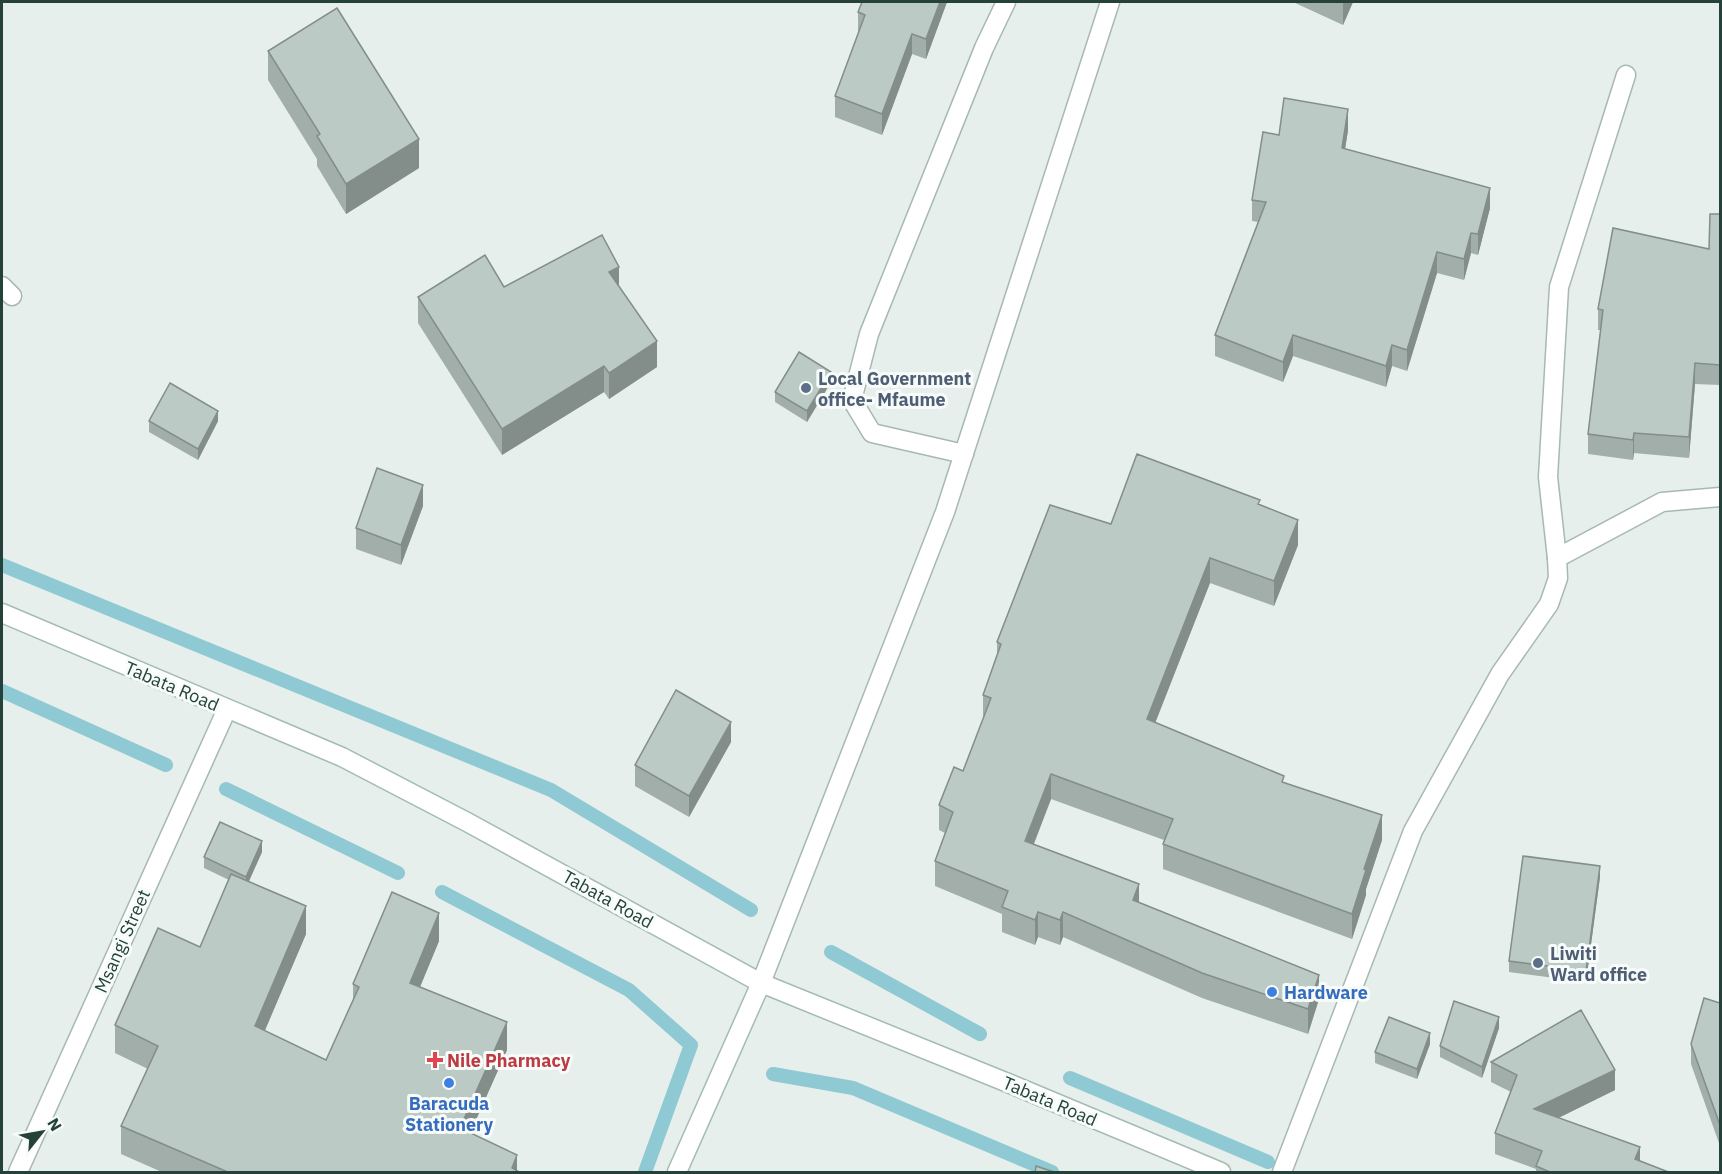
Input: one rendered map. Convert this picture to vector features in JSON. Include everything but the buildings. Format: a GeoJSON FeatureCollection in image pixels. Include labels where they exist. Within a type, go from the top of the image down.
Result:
{"type":"FeatureCollection","features":[{"type":"Feature","properties":{"kind":"street"},"geometry":{"type":"LineString","coordinates":[[964,454],[872,433],[852,400],[869,334],[984,48],[1006,2]]}},
{"type":"Feature","properties":{"kind":"street"},"geometry":{"type":"LineString","coordinates":[[677,1173],[761,983],[945,512],[1110,2]]}},
{"type":"Feature","properties":{"kind":"street"},"geometry":{"type":"LineString","coordinates":[[1282,1173],[1413,831],[1500,674],[1549,604],[1558,578],[1548,477],[1559,287],[1626,75]]}},
{"type":"Feature","properties":{"kind":"street"},"geometry":{"type":"LineString","coordinates":[[1557,558],[1662,502],[1720,497]]}},
{"type":"Feature","properties":{"kind":"street","name":"Tabata Road"},"geometry":{"type":"LineString","coordinates":[[2,613],[342,757],[467,822],[761,983],[1013,1085],[1221,1173]]}},
{"type":"Feature","properties":{"kind":"street","name":"Msangi Street"},"geometry":{"type":"LineString","coordinates":[[18,1173],[227,709]]}},
{"type":"Feature","properties":{"kind":"waterway"},"geometry":{"type":"LineString","coordinates":[[2,565],[551,790],[751,910]]}},
{"type":"Feature","properties":{"kind":"waterway"},"geometry":{"type":"LineString","coordinates":[[2,691],[166,765]]}},
{"type":"Feature","properties":{"kind":"waterway"},"geometry":{"type":"LineString","coordinates":[[226,789],[398,873]]}},
{"type":"Feature","properties":{"kind":"waterway"},"geometry":{"type":"LineString","coordinates":[[442,892],[629,990],[691,1045],[645,1172]]}},
{"type":"Feature","properties":{"kind":"waterway"},"geometry":{"type":"LineString","coordinates":[[831,952],[980,1034]]}},
{"type":"Feature","properties":{"kind":"waterway"},"geometry":{"type":"LineString","coordinates":[[773,1074],[853,1088],[1052,1172]]}},
{"type":"Feature","properties":{"kind":"waterway"},"geometry":{"type":"LineString","coordinates":[[1070,1078],[1268,1162]]}},
{"type":"Feature","properties":{"kind":"place","name":"Local Government office- Mfaume"},"geometry":{"type":"Point","coordinates":[806,388]}},
{"type":"Feature","properties":{"kind":"place","name":"Liwiti Ward office"},"geometry":{"type":"Point","coordinates":[1538,963]}},
{"type":"Feature","properties":{"kind":"place","name":"Hardware"},"geometry":{"type":"Point","coordinates":[1272,992]}},
{"type":"Feature","properties":{"kind":"place","name":"Nile Pharmacy"},"geometry":{"type":"Point","coordinates":[435,1060]}},
{"type":"Feature","properties":{"kind":"place","name":"Baracuda Stationery"},"geometry":{"type":"Point","coordinates":[449,1083]}}]}
